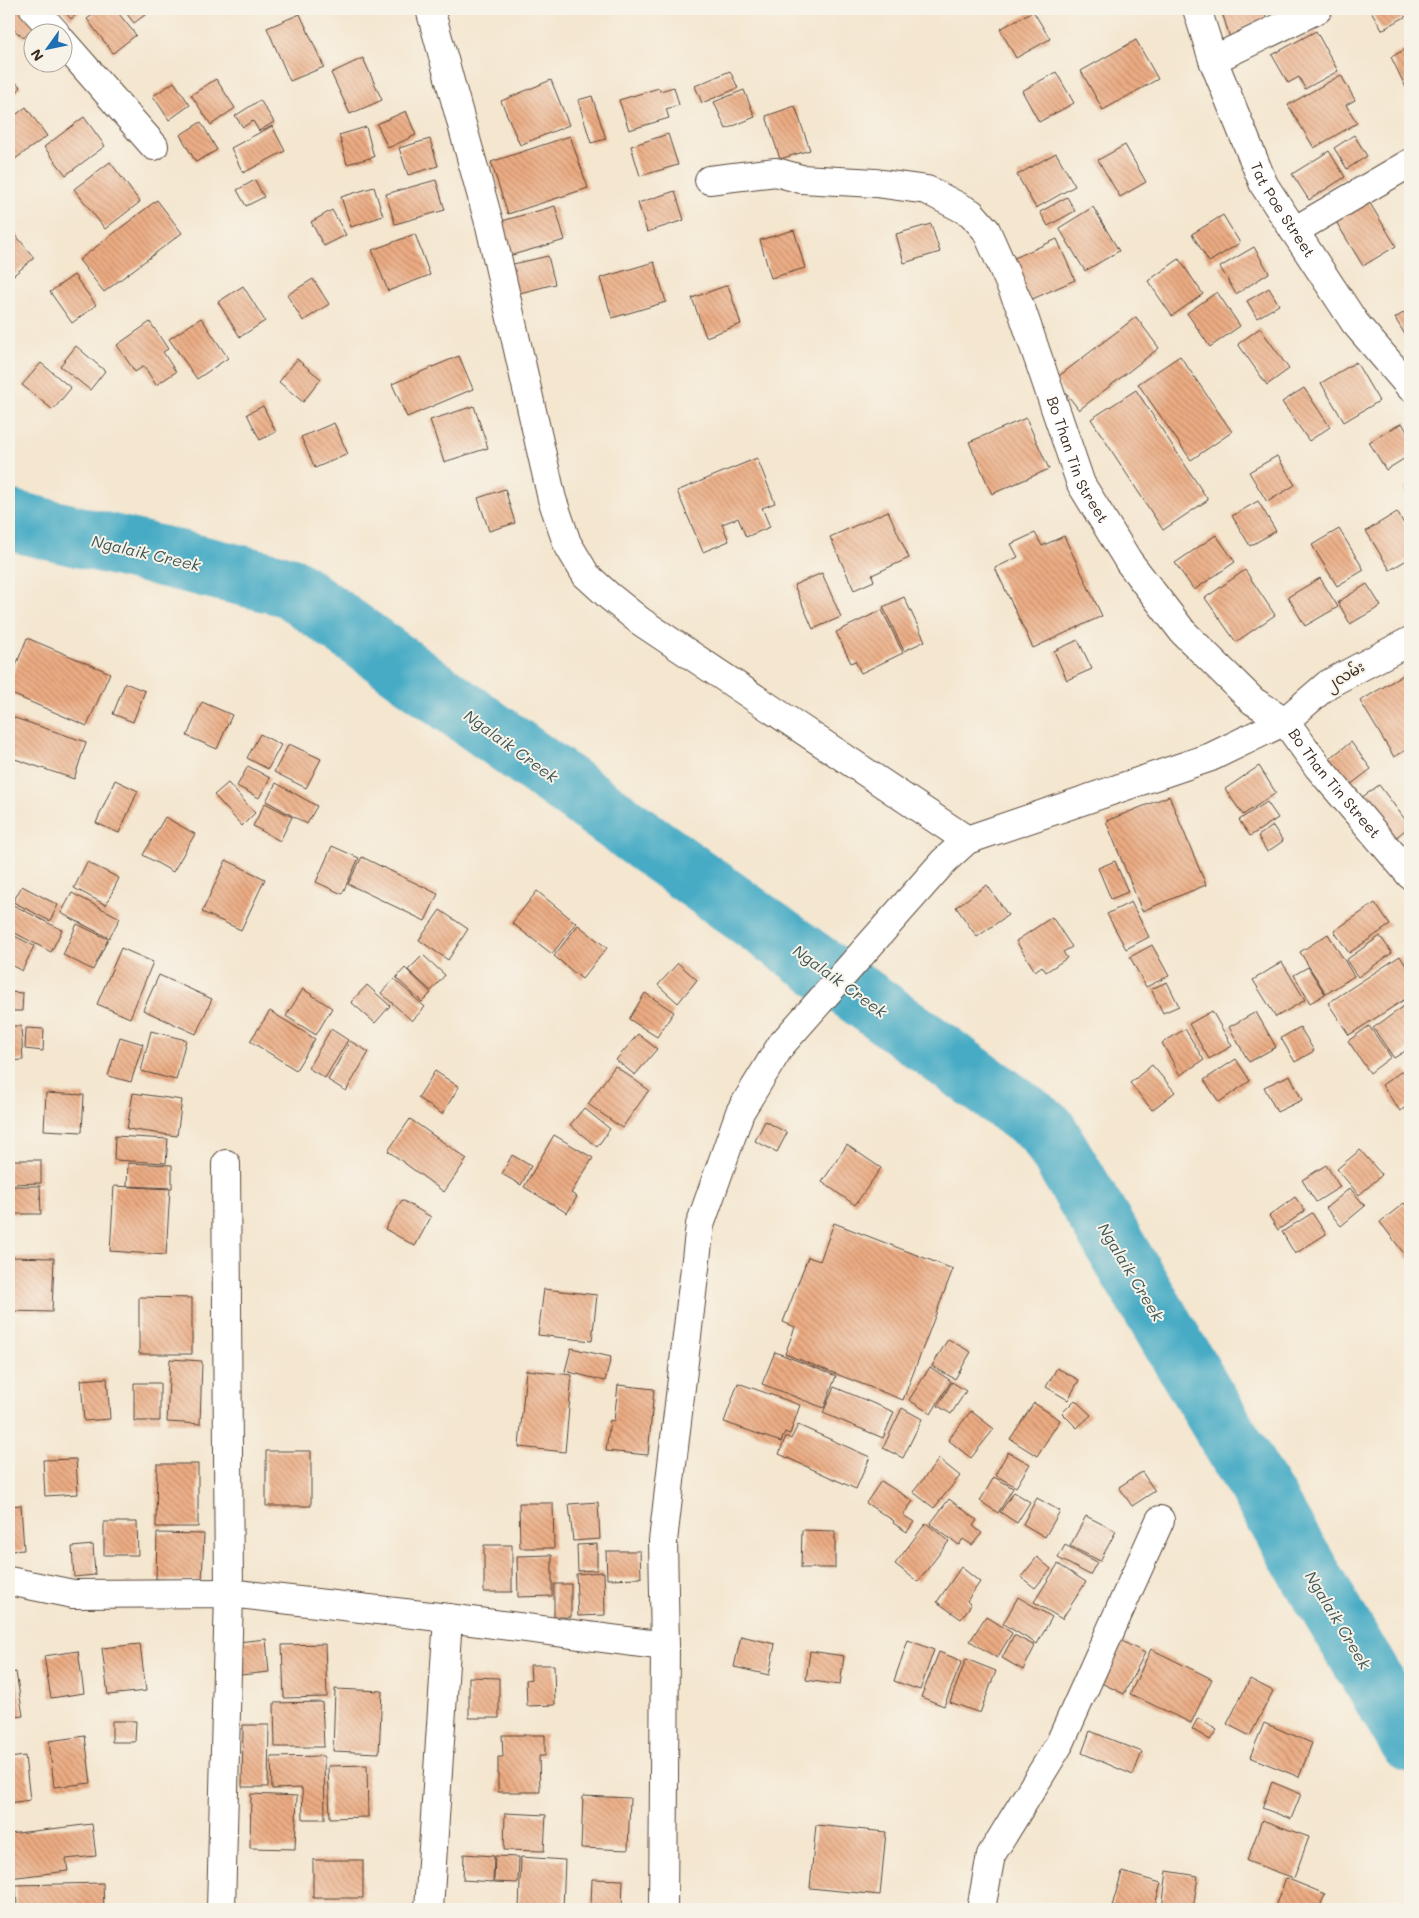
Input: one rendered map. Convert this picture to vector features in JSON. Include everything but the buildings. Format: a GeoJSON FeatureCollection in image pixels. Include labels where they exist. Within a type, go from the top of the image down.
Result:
{"type":"FeatureCollection","features":[{"type":"Feature","properties":{"kind":"street"},"geometry":{"type":"LineString","coordinates":[[34,9],[46,22]]}},
{"type":"Feature","properties":{"kind":"street"},"geometry":{"type":"LineString","coordinates":[[430,9],[490,226],[552,499],[567,543],[586,575],[640,621],[967,840],[944,861],[781,1045],[740,1112],[700,1225],[663,1541],[665,1646],[663,1909]]}},
{"type":"Feature","properties":{"kind":"street","name":"Tat Poe Street"},"geometry":{"type":"LineString","coordinates":[[1197,9],[1213,60],[1264,186],[1355,323],[1410,387]]}},
{"type":"Feature","properties":{"kind":"street"},"geometry":{"type":"LineString","coordinates":[[1213,60],[1318,9]]}},
{"type":"Feature","properties":{"kind":"street"},"geometry":{"type":"LineString","coordinates":[[72,52],[154,146]]}},
{"type":"Feature","properties":{"kind":"street"},"geometry":{"type":"LineString","coordinates":[[1294,231],[1410,163]]}},
{"type":"Feature","properties":{"kind":"street","name":"Bo Than Tin Street"},"geometry":{"type":"LineString","coordinates":[[709,180],[776,172],[801,179],[876,183],[927,190],[971,213],[986,230],[1022,311],[1081,484],[1129,562],[1183,632],[1253,701],[1285,721],[1318,767],[1410,875]]}},
{"type":"Feature","properties":{"kind":"street","name":"၂လမ်း"},"geometry":{"type":"LineString","coordinates":[[967,840],[1211,757],[1285,721],[1328,684],[1410,641]]}},
{"type":"Feature","properties":{"kind":"street"},"geometry":{"type":"LineString","coordinates":[[221,1909],[229,1593],[226,1164]]}},
{"type":"Feature","properties":{"kind":"street"},"geometry":{"type":"LineString","coordinates":[[981,1909],[991,1855],[1060,1743],[1160,1520]]}},
{"type":"Feature","properties":{"kind":"street"},"geometry":{"type":"LineString","coordinates":[[9,1582],[73,1594],[229,1593],[448,1618],[665,1646]]}},
{"type":"Feature","properties":{"kind":"street"},"geometry":{"type":"LineString","coordinates":[[429,1909],[448,1618]]}},
{"type":"Feature","properties":{"kind":"waterway","name":"Ngalaik Creek"},"geometry":{"type":"LineString","coordinates":[[9,520],[290,587],[1046,1129],[1410,1742]]}}]}
